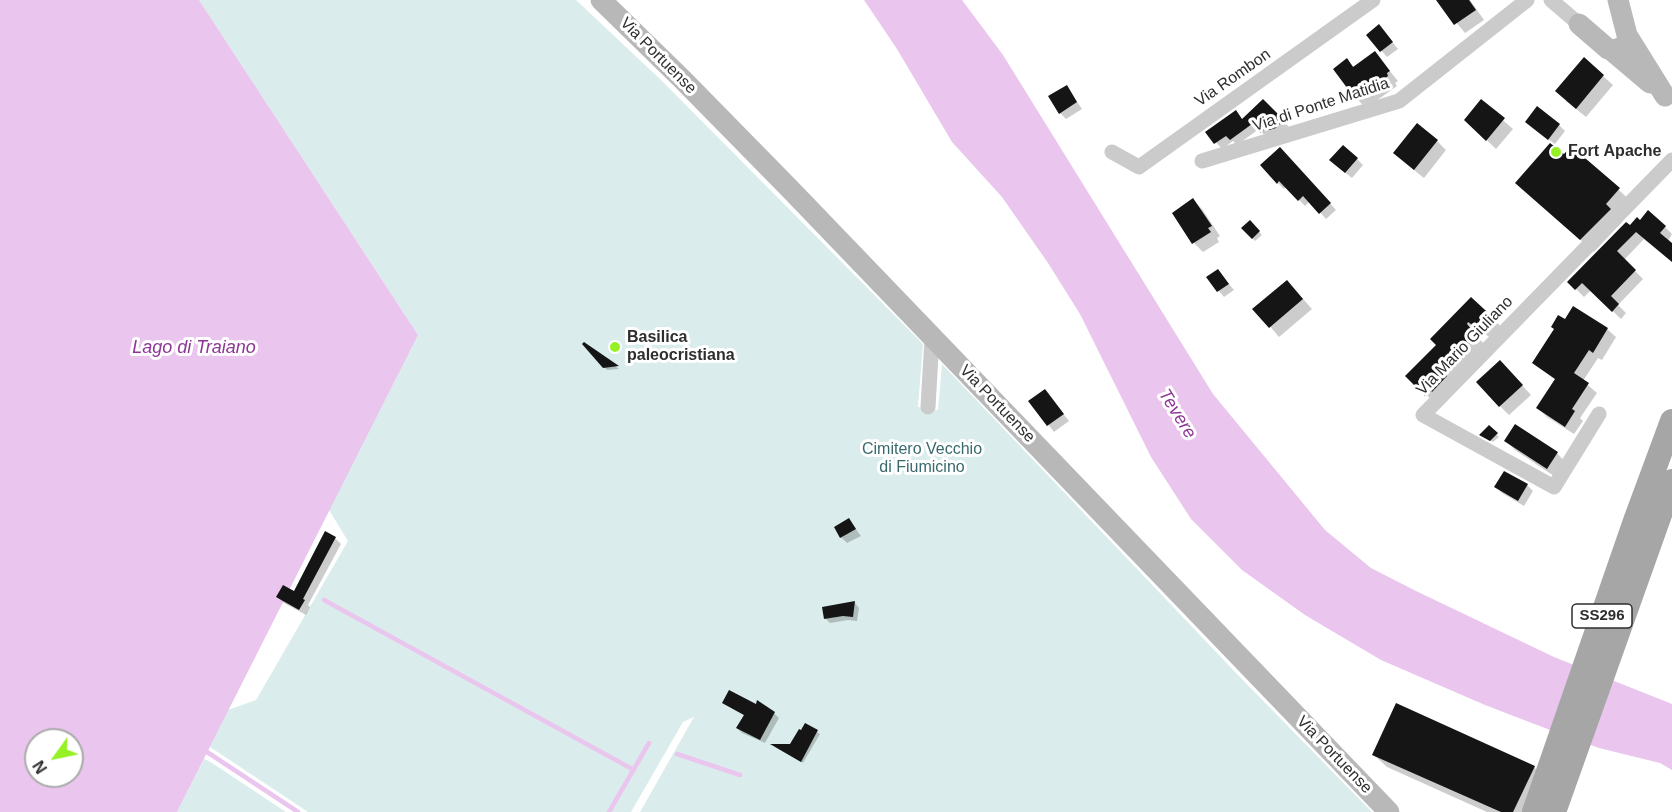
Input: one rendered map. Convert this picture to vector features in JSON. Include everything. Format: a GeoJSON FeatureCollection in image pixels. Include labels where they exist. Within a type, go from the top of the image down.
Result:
{"type":"FeatureCollection","features":[{"type":"Feature","properties":{"kind":"main road","name":"SS296"},"geometry":{"type":"LineString","coordinates":[[1534,812],[1672,421]]}},
{"type":"Feature","properties":{"kind":"main road","name":"SS296"},"geometry":{"type":"LineString","coordinates":[[1554,812],[1672,481]]}},
{"type":"Feature","properties":{"kind":"street","name":"Via Portuense"},"geometry":{"type":"LineString","coordinates":[[602,0],[699,96],[1389,812]]}},
{"type":"Feature","properties":{"kind":"street","name":"Via Rombon"},"geometry":{"type":"LineString","coordinates":[[1112,152],[1139,167],[1373,0]]}},
{"type":"Feature","properties":{"kind":"street","name":"Via di Ponte Matidia"},"geometry":{"type":"LineString","coordinates":[[1202,161],[1399,101],[1527,0]]}},
{"type":"Feature","properties":{"kind":"street"},"geometry":{"type":"LineString","coordinates":[[1551,0],[1579,24],[1613,35],[1668,99]]}},
{"type":"Feature","properties":{"kind":"street"},"geometry":{"type":"LineString","coordinates":[[1609,0],[1613,35]]}},
{"type":"Feature","properties":{"kind":"street"},"geometry":{"type":"LineString","coordinates":[[1613,35],[1618,0]]}},
{"type":"Feature","properties":{"kind":"street","name":"Via Mario Giuliano"},"geometry":{"type":"LineString","coordinates":[[1599,414],[1554,487],[1423,415],[1672,160]]}},
{"type":"Feature","properties":{"kind":"street"},"geometry":{"type":"LineString","coordinates":[[928,406],[932,338]]}},
{"type":"Feature","properties":{"kind":"green space","name":"Cimitero Vecchio di Fiumicino"},"geometry":{"type":"Polygon","coordinates":[[[199,0],[576,0],[661,80],[923,344],[918,407],[938,410],[942,364],[1237,674],[1372,812],[640,812],[694,717],[683,722],[631,812],[308,812],[210,747],[228,710],[256,700],[348,541],[329,510],[418,335],[199,0]]]}},
{"type":"Feature","properties":{"kind":"green space"},"geometry":{"type":"Polygon","coordinates":[[[204,759],[209,761],[286,812],[177,812],[204,759]]]}},
{"type":"Feature","properties":{"kind":"water","name":"Lago di Traiano"},"geometry":{"type":"Polygon","coordinates":[[[0,0],[199,0],[418,335],[177,812],[0,812],[0,0]]]}},
{"type":"Feature","properties":{"kind":"water","name":"Tevere"},"geometry":{"type":"Polygon","coordinates":[[[864,0],[962,0],[1003,55],[1213,394],[1325,530],[1371,568],[1416,591],[1554,657],[1672,704],[1672,770],[1660,763],[1599,748],[1550,730],[1381,660],[1305,615],[1242,570],[1191,519],[1151,457],[1080,314],[1048,263],[1002,197],[952,142],[897,49],[864,0]]]}},
{"type":"Feature","properties":{"kind":"building"},"geometry":{"type":"Polygon","coordinates":[[[1436,0],[1469,0],[1476,10],[1454,25],[1436,0]]]}},
{"type":"Feature","properties":{"kind":"building"},"geometry":{"type":"Polygon","coordinates":[[[1379,24],[1393,42],[1380,52],[1366,35],[1379,24]]]}},
{"type":"Feature","properties":{"kind":"building"},"geometry":{"type":"Polygon","coordinates":[[[1375,51],[1390,71],[1387,73],[1388,76],[1356,100],[1333,69],[1347,58],[1353,67],[1375,51]]]}},
{"type":"Feature","properties":{"kind":"building"},"geometry":{"type":"Polygon","coordinates":[[[1584,57],[1604,75],[1576,109],[1555,91],[1584,57]]]}},
{"type":"Feature","properties":{"kind":"building"},"geometry":{"type":"Polygon","coordinates":[[[1067,85],[1077,102],[1059,114],[1048,96],[1067,85]]]}},
{"type":"Feature","properties":{"kind":"building"},"geometry":{"type":"Polygon","coordinates":[[[1263,99],[1284,120],[1276,128],[1269,130],[1267,128],[1260,133],[1252,124],[1230,140],[1226,136],[1214,144],[1205,132],[1236,110],[1242,119],[1263,99]]]}},
{"type":"Feature","properties":{"kind":"building"},"geometry":{"type":"Polygon","coordinates":[[[1481,99],[1505,118],[1486,141],[1464,120],[1481,99]]]}},
{"type":"Feature","properties":{"kind":"building"},"geometry":{"type":"Polygon","coordinates":[[[1537,106],[1560,124],[1548,140],[1525,122],[1537,106]]]}},
{"type":"Feature","properties":{"kind":"building"},"geometry":{"type":"Polygon","coordinates":[[[1417,123],[1438,140],[1414,170],[1393,153],[1417,123]]]}},
{"type":"Feature","properties":{"kind":"building"},"geometry":{"type":"Polygon","coordinates":[[[1550,143],[1564,154],[1571,146],[1620,188],[1606,204],[1611,209],[1580,240],[1515,183],[1550,143]]]}},
{"type":"Feature","properties":{"kind":"building"},"geometry":{"type":"Polygon","coordinates":[[[1343,145],[1358,158],[1345,173],[1329,160],[1343,145]]]}},
{"type":"Feature","properties":{"kind":"building"},"geometry":{"type":"Polygon","coordinates":[[[1280,147],[1331,203],[1319,214],[1303,196],[1298,201],[1279,181],[1277,184],[1260,165],[1280,147]]]}},
{"type":"Feature","properties":{"kind":"building"},"geometry":{"type":"Polygon","coordinates":[[[1193,198],[1212,226],[1208,228],[1211,232],[1192,244],[1172,213],[1193,198]]]}},
{"type":"Feature","properties":{"kind":"building"},"geometry":{"type":"Polygon","coordinates":[[[1648,210],[1666,226],[1660,233],[1672,243],[1672,262],[1636,232],[1617,251],[1636,270],[1611,296],[1619,304],[1612,312],[1582,283],[1575,290],[1567,282],[1626,222],[1630,225],[1637,217],[1640,220],[1648,210]]]}},
{"type":"Feature","properties":{"kind":"building"},"geometry":{"type":"Polygon","coordinates":[[[1250,220],[1260,231],[1252,239],[1241,228],[1250,220]]]}},
{"type":"Feature","properties":{"kind":"building"},"geometry":{"type":"Polygon","coordinates":[[[1218,269],[1229,284],[1217,292],[1206,277],[1218,269]]]}},
{"type":"Feature","properties":{"kind":"building"},"geometry":{"type":"Polygon","coordinates":[[[1287,280],[1303,299],[1269,328],[1252,309],[1287,280]]]}},
{"type":"Feature","properties":{"kind":"building"},"geometry":{"type":"Polygon","coordinates":[[[1471,297],[1497,321],[1485,334],[1468,322],[1467,324],[1477,336],[1462,351],[1466,355],[1432,392],[1431,390],[1425,396],[1405,376],[1436,345],[1430,339],[1471,297]]]}},
{"type":"Feature","properties":{"kind":"building"},"geometry":{"type":"Polygon","coordinates":[[[1573,306],[1608,328],[1593,353],[1589,350],[1574,373],[1589,383],[1572,409],[1575,411],[1565,427],[1536,408],[1555,379],[1532,363],[1554,329],[1551,327],[1558,315],[1565,319],[1573,306]]]}},
{"type":"Feature","properties":{"kind":"building"},"geometry":{"type":"Polygon","coordinates":[[[584,342],[619,366],[603,368],[582,344],[584,342]]]}},
{"type":"Feature","properties":{"kind":"building"},"geometry":{"type":"Polygon","coordinates":[[[1500,360],[1523,385],[1499,407],[1476,382],[1500,360]]]}},
{"type":"Feature","properties":{"kind":"building"},"geometry":{"type":"Polygon","coordinates":[[[1045,389],[1064,414],[1047,426],[1028,401],[1045,389]]]}},
{"type":"Feature","properties":{"kind":"building"},"geometry":{"type":"Polygon","coordinates":[[[1515,424],[1558,452],[1547,469],[1504,441],[1515,424]]]}},
{"type":"Feature","properties":{"kind":"building"},"geometry":{"type":"Polygon","coordinates":[[[1489,425],[1498,433],[1490,441],[1479,435],[1489,425]]]}},
{"type":"Feature","properties":{"kind":"building"},"geometry":{"type":"Polygon","coordinates":[[[1504,471],[1528,484],[1518,501],[1494,487],[1504,471]]]}},
{"type":"Feature","properties":{"kind":"building"},"geometry":{"type":"Polygon","coordinates":[[[849,518],[856,529],[840,538],[834,527],[849,518]]]}},
{"type":"Feature","properties":{"kind":"building"},"geometry":{"type":"Polygon","coordinates":[[[325,531],[336,537],[299,610],[276,597],[283,585],[294,591],[325,531]]]}},
{"type":"Feature","properties":{"kind":"building"},"geometry":{"type":"Polygon","coordinates":[[[855,601],[853,617],[824,619],[822,607],[855,601]]]}},
{"type":"Feature","properties":{"kind":"building"},"geometry":{"type":"Polygon","coordinates":[[[729,690],[756,704],[757,700],[775,712],[760,740],[736,728],[744,715],[722,703],[729,690]]]}},
{"type":"Feature","properties":{"kind":"building"},"geometry":{"type":"Polygon","coordinates":[[[1396,703],[1535,766],[1513,812],[1501,812],[1372,755],[1396,703]]]}},
{"type":"Feature","properties":{"kind":"building"},"geometry":{"type":"Polygon","coordinates":[[[805,723],[818,730],[801,762],[770,744],[790,744],[805,723]]]}},
{"type":"Feature","properties":{"kind":"waterway"},"geometry":{"type":"LineString","coordinates":[[324,600],[634,770]]}},
{"type":"Feature","properties":{"kind":"waterway"},"geometry":{"type":"LineString","coordinates":[[609,812],[649,743]]}},
{"type":"Feature","properties":{"kind":"waterway"},"geometry":{"type":"LineString","coordinates":[[207,752],[298,812]]}},
{"type":"Feature","properties":{"kind":"waterway"},"geometry":{"type":"LineString","coordinates":[[677,754],[740,775]]}},
{"type":"Feature","properties":{"kind":"place","name":"Fort Apache"},"geometry":{"type":"Point","coordinates":[1556,152]}},
{"type":"Feature","properties":{"kind":"place","name":"Basilica paleocristiana"},"geometry":{"type":"Point","coordinates":[615,347]}}]}
